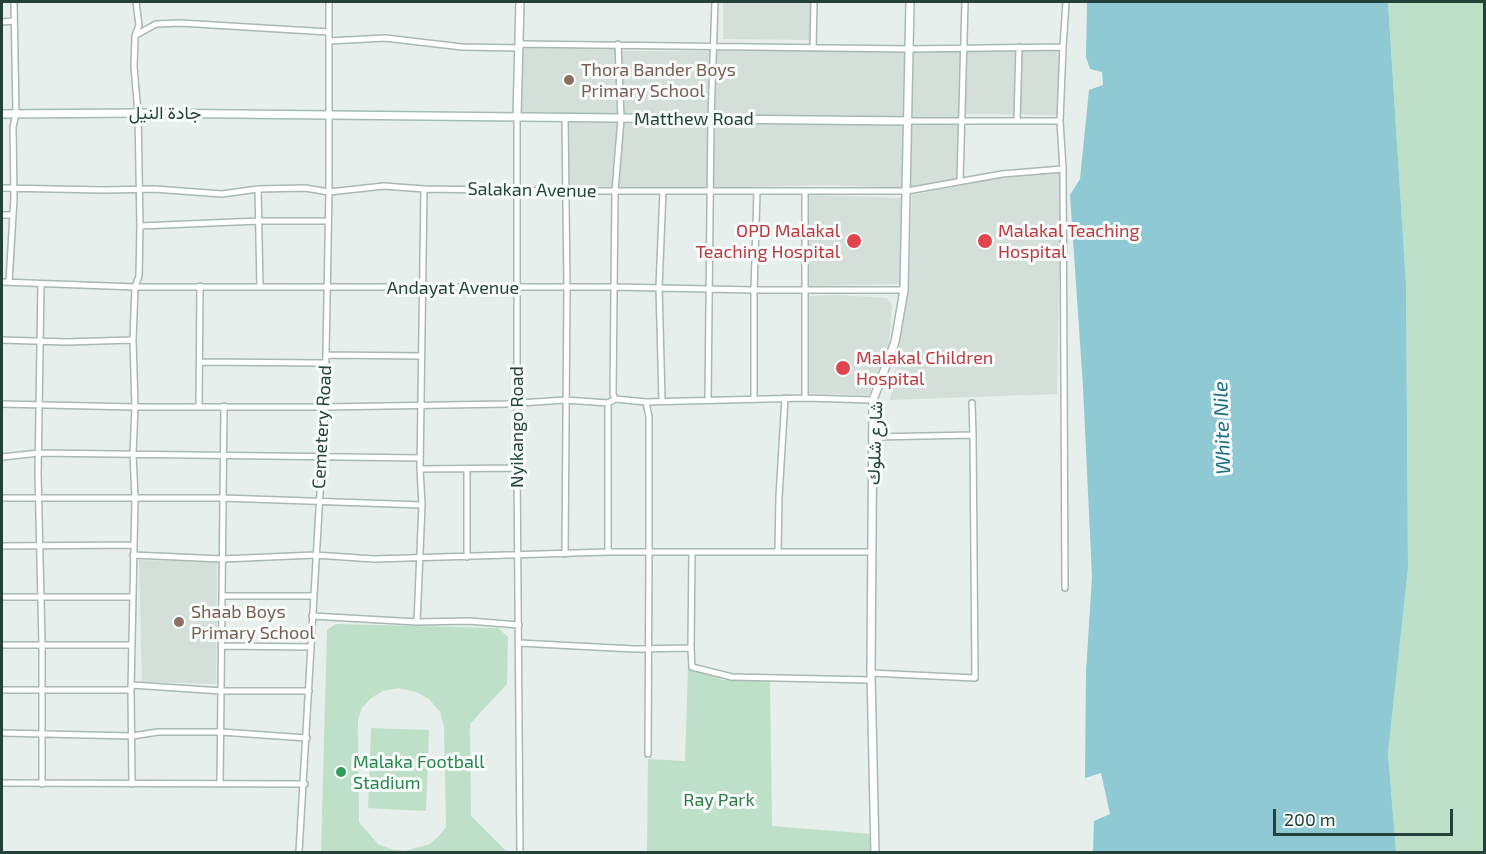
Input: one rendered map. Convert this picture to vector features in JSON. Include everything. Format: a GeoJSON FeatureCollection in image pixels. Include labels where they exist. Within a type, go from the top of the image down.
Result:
{"type":"FeatureCollection","features":[{"type":"Feature","properties":{"kind":"street"},"geometry":{"type":"LineString","coordinates":[[9,282],[13,215],[13,127],[16,114],[14,2]]}},
{"type":"Feature","properties":{"kind":"street"},"geometry":{"type":"LineString","coordinates":[[132,784],[135,498],[133,340],[135,287],[139,276],[140,226],[138,113],[134,67],[135,36],[139,25],[136,2]]}},
{"type":"Feature","properties":{"kind":"street","name":"Cemetery Road"},"geometry":{"type":"LineString","coordinates":[[299,852],[305,784],[315,555],[325,407],[329,192],[328,2]]}},
{"type":"Feature","properties":{"kind":"street","name":"Nyikango Road"},"geometry":{"type":"LineString","coordinates":[[520,2],[517,116],[520,852]]}},
{"type":"Feature","properties":{"kind":"street"},"geometry":{"type":"LineString","coordinates":[[708,399],[711,118],[715,2]]}},
{"type":"Feature","properties":{"kind":"street"},"geometry":{"type":"LineString","coordinates":[[813,48],[814,2]]}},
{"type":"Feature","properties":{"kind":"street","name":"شارع شلوك"},"geometry":{"type":"LineString","coordinates":[[875,852],[871,676],[873,400],[895,342],[904,290],[910,2]]}},
{"type":"Feature","properties":{"kind":"street"},"geometry":{"type":"LineString","coordinates":[[960,181],[965,2]]}},
{"type":"Feature","properties":{"kind":"street"},"geometry":{"type":"LineString","coordinates":[[1065,588],[1063,169],[1060,122],[1066,2]]}},
{"type":"Feature","properties":{"kind":"street"},"geometry":{"type":"LineString","coordinates":[[2,22],[14,21]]}},
{"type":"Feature","properties":{"kind":"street"},"geometry":{"type":"LineString","coordinates":[[135,36],[156,24],[180,23],[329,32]]}},
{"type":"Feature","properties":{"kind":"street"},"geometry":{"type":"LineString","coordinates":[[329,41],[385,38],[462,47],[618,44],[715,48],[1063,47]]}},
{"type":"Feature","properties":{"kind":"street"},"geometry":{"type":"LineString","coordinates":[[615,399],[613,362],[615,191],[621,119],[618,44]]}},
{"type":"Feature","properties":{"kind":"street"},"geometry":{"type":"LineString","coordinates":[[1017,120],[1019,47]]}},
{"type":"Feature","properties":{"kind":"street","name":"جادة النيل"},"geometry":{"type":"LineString","coordinates":[[2,114],[328,114]]}},
{"type":"Feature","properties":{"kind":"street","name":"Matthew Road"},"geometry":{"type":"LineString","coordinates":[[328,114],[1060,122]]}},
{"type":"Feature","properties":{"kind":"street"},"geometry":{"type":"LineString","coordinates":[[565,118],[567,287],[565,554]]}},
{"type":"Feature","properties":{"kind":"street","name":"Salakan Avenue"},"geometry":{"type":"LineString","coordinates":[[2,188],[154,189],[222,194],[258,189],[305,188],[329,192],[384,186],[517,191],[710,190],[805,193],[907,191],[1002,174],[1063,169]]}},
{"type":"Feature","properties":{"kind":"street"},"geometry":{"type":"LineString","coordinates":[[258,189],[260,286]]}},
{"type":"Feature","properties":{"kind":"street"},"geometry":{"type":"LineString","coordinates":[[417,622],[422,505],[420,469],[421,288],[424,189]]}},
{"type":"Feature","properties":{"kind":"street"},"geometry":{"type":"LineString","coordinates":[[662,400],[659,287],[663,191]]}},
{"type":"Feature","properties":{"kind":"street"},"geometry":{"type":"LineString","coordinates":[[754,399],[757,192]]}},
{"type":"Feature","properties":{"kind":"street"},"geometry":{"type":"LineString","coordinates":[[805,193],[805,398]]}},
{"type":"Feature","properties":{"kind":"street"},"geometry":{"type":"LineString","coordinates":[[2,215],[13,215]]}},
{"type":"Feature","properties":{"kind":"street"},"geometry":{"type":"LineString","coordinates":[[140,226],[259,221],[328,221]]}},
{"type":"Feature","properties":{"kind":"street","name":"Andayat Avenue"},"geometry":{"type":"LineString","coordinates":[[2,282],[135,287],[659,287],[754,290],[904,290]]}},
{"type":"Feature","properties":{"kind":"street"},"geometry":{"type":"LineString","coordinates":[[41,284],[39,453],[42,784]]}},
{"type":"Feature","properties":{"kind":"street"},"geometry":{"type":"LineString","coordinates":[[199,406],[200,286]]}},
{"type":"Feature","properties":{"kind":"street"},"geometry":{"type":"LineString","coordinates":[[2,340],[56,342],[133,340]]}},
{"type":"Feature","properties":{"kind":"street"},"geometry":{"type":"LineString","coordinates":[[326,355],[421,356]]}},
{"type":"Feature","properties":{"kind":"street"},"geometry":{"type":"LineString","coordinates":[[200,362],[325,363]]}},
{"type":"Feature","properties":{"kind":"street"},"geometry":{"type":"LineString","coordinates":[[2,404],[325,407],[518,404],[565,400],[608,403],[615,399],[646,402],[785,398],[873,400]]}},
{"type":"Feature","properties":{"kind":"street"},"geometry":{"type":"LineString","coordinates":[[778,551],[785,398]]}},
{"type":"Feature","properties":{"kind":"street"},"geometry":{"type":"LineString","coordinates":[[646,402],[649,417],[650,552],[648,754]]}},
{"type":"Feature","properties":{"kind":"street"},"geometry":{"type":"LineString","coordinates":[[608,403],[608,552]]}},
{"type":"Feature","properties":{"kind":"street"},"geometry":{"type":"LineString","coordinates":[[692,552],[692,667],[732,677],[975,678],[972,403]]}},
{"type":"Feature","properties":{"kind":"street"},"geometry":{"type":"LineString","coordinates":[[220,784],[224,406]]}},
{"type":"Feature","properties":{"kind":"street"},"geometry":{"type":"LineString","coordinates":[[874,437],[973,435]]}},
{"type":"Feature","properties":{"kind":"street"},"geometry":{"type":"LineString","coordinates":[[2,457],[39,453],[420,458]]}},
{"type":"Feature","properties":{"kind":"street"},"geometry":{"type":"LineString","coordinates":[[420,469],[517,468]]}},
{"type":"Feature","properties":{"kind":"street"},"geometry":{"type":"LineString","coordinates":[[467,469],[467,557]]}},
{"type":"Feature","properties":{"kind":"street"},"geometry":{"type":"LineString","coordinates":[[2,498],[223,498],[422,505]]}},
{"type":"Feature","properties":{"kind":"street"},"geometry":{"type":"LineString","coordinates":[[2,546],[133,545]]}},
{"type":"Feature","properties":{"kind":"street"},"geometry":{"type":"LineString","coordinates":[[133,555],[222,559],[315,555],[374,559],[608,552],[871,552]]}},
{"type":"Feature","properties":{"kind":"street"},"geometry":{"type":"LineString","coordinates":[[222,596],[313,596]]}},
{"type":"Feature","properties":{"kind":"street"},"geometry":{"type":"LineString","coordinates":[[2,597],[133,597]]}},
{"type":"Feature","properties":{"kind":"street"},"geometry":{"type":"LineString","coordinates":[[312,616],[417,622],[469,621],[519,625]]}},
{"type":"Feature","properties":{"kind":"street"},"geometry":{"type":"LineString","coordinates":[[519,643],[648,649],[691,648]]}},
{"type":"Feature","properties":{"kind":"street"},"geometry":{"type":"LineString","coordinates":[[2,645],[132,645]]}},
{"type":"Feature","properties":{"kind":"street"},"geometry":{"type":"LineString","coordinates":[[221,646],[311,647]]}},
{"type":"Feature","properties":{"kind":"street"},"geometry":{"type":"LineString","coordinates":[[2,690],[42,691],[132,687],[222,691],[309,691]]}},
{"type":"Feature","properties":{"kind":"street"},"geometry":{"type":"LineString","coordinates":[[2,733],[132,736],[158,732],[221,732],[307,738]]}},
{"type":"Feature","properties":{"kind":"street"},"geometry":{"type":"LineString","coordinates":[[2,783],[305,784]]}},
{"type":"Feature","properties":{"kind":"shaded area"},"geometry":{"type":"Polygon","coordinates":[[[723,2],[810,2],[810,40],[723,39],[723,2]]]}},
{"type":"Feature","properties":{"kind":"shaded area","name":"Thora Bander Boys Primary School"},"geometry":{"type":"Polygon","coordinates":[[[522,47],[615,48],[617,114],[521,113],[522,47]]]}},
{"type":"Feature","properties":{"kind":"shaded area"},"geometry":{"type":"Polygon","coordinates":[[[621,51],[1060,51],[1057,115],[963,114],[960,180],[903,190],[902,188],[828,185],[698,188],[569,186],[566,122],[619,120],[621,51]]]}},
{"type":"Feature","properties":{"kind":"shaded area","name":"Malakal Teaching Hospital"},"geometry":{"type":"Polygon","coordinates":[[[1061,172],[1057,394],[890,400],[909,288],[912,195],[1003,177],[1061,172]]]}},
{"type":"Feature","properties":{"kind":"shaded area","name":"OPD Malakal Teaching Hospital"},"geometry":{"type":"Polygon","coordinates":[[[807,195],[903,198],[901,284],[807,286],[807,195]]]}},
{"type":"Feature","properties":{"kind":"shaded area","name":"Malakal Children Hospital"},"geometry":{"type":"Polygon","coordinates":[[[808,296],[887,298],[892,305],[889,344],[869,395],[807,393],[808,296]]]}},
{"type":"Feature","properties":{"kind":"shaded area","name":"Shaab Boys Primary School"},"geometry":{"type":"Polygon","coordinates":[[[139,560],[217,562],[216,684],[142,682],[139,560]]]}},
{"type":"Feature","properties":{"kind":"green space"},"geometry":{"type":"Polygon","coordinates":[[[1388,2],[1484,2],[1484,852],[1396,852],[1388,753],[1408,568],[1406,284],[1388,2]]]}},
{"type":"Feature","properties":{"kind":"green space","name":"Malaka Football Stadium"},"geometry":{"type":"Polygon","coordinates":[[[336,624],[498,628],[508,637],[507,684],[470,724],[471,816],[507,852],[321,852],[327,630],[336,624]],[[398,688],[383,691],[371,698],[362,708],[358,720],[359,822],[378,844],[405,851],[430,844],[446,827],[444,727],[440,712],[429,699],[416,692],[398,688]]]}},
{"type":"Feature","properties":{"kind":"green space","name":"Ray Park"},"geometry":{"type":"Polygon","coordinates":[[[688,667],[723,680],[770,681],[772,826],[872,834],[872,852],[647,852],[648,759],[685,761],[688,667]]]}},
{"type":"Feature","properties":{"kind":"green space","name":"Malaka Football Stadium"},"geometry":{"type":"Polygon","coordinates":[[[371,728],[429,730],[426,811],[368,808],[371,728]]]}},
{"type":"Feature","properties":{"kind":"water","name":"White Nile"},"geometry":{"type":"Polygon","coordinates":[[[1087,2],[1388,2],[1406,284],[1408,568],[1388,753],[1396,852],[1093,852],[1094,821],[1110,814],[1101,773],[1085,778],[1086,672],[1092,577],[1083,387],[1070,195],[1080,179],[1089,90],[1103,85],[1102,72],[1090,69],[1086,57],[1087,2]]]}},
{"type":"Feature","properties":{"kind":"place","name":"Thora Bander Boys Primary School"},"geometry":{"type":"Point","coordinates":[569,80]}},
{"type":"Feature","properties":{"kind":"place","name":"OPD Malakal Teaching Hospital"},"geometry":{"type":"Point","coordinates":[854,241]}},
{"type":"Feature","properties":{"kind":"place","name":"Malakal Teaching Hospital"},"geometry":{"type":"Point","coordinates":[985,241]}},
{"type":"Feature","properties":{"kind":"place","name":"Malakal Children Hospital"},"geometry":{"type":"Point","coordinates":[843,368]}},
{"type":"Feature","properties":{"kind":"place","name":"Shaab Boys Primary School"},"geometry":{"type":"Point","coordinates":[179,622]}},
{"type":"Feature","properties":{"kind":"place","name":"Malaka Football Stadium"},"geometry":{"type":"Point","coordinates":[341,772]}}]}
